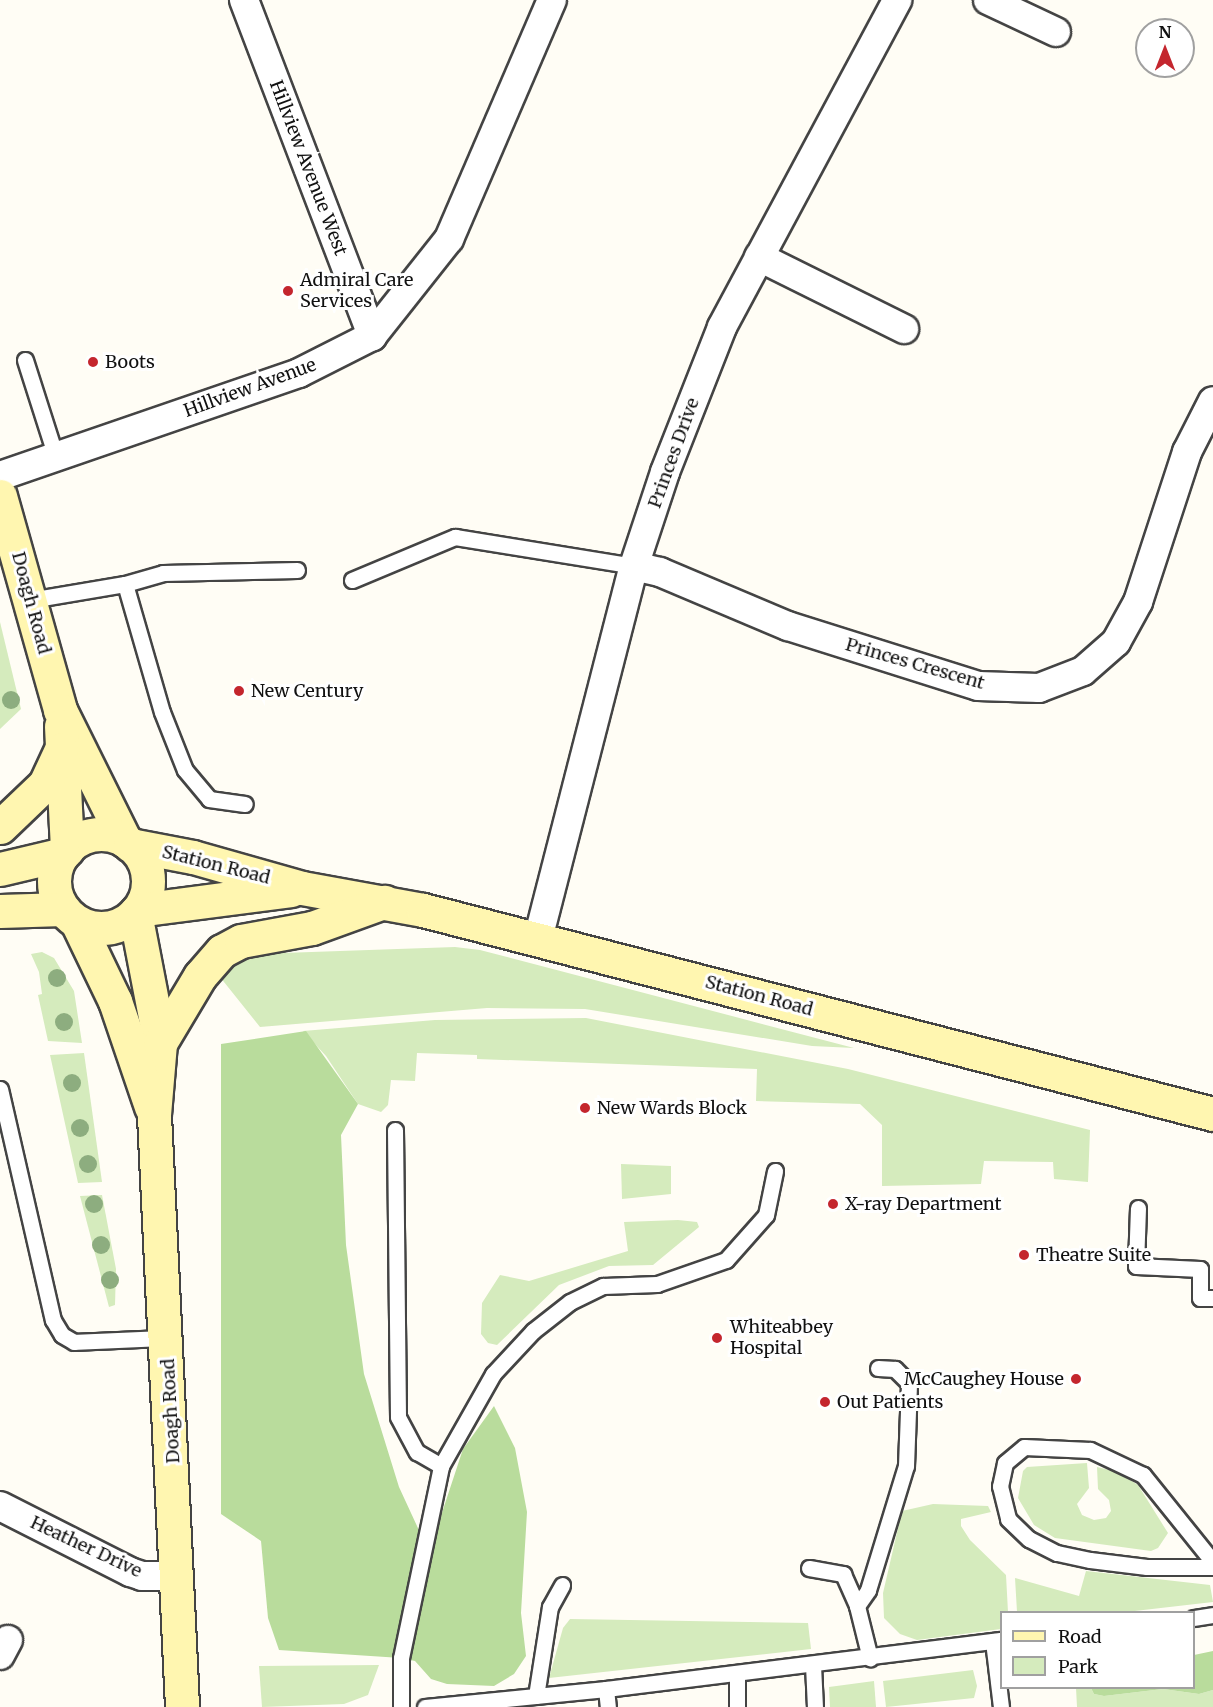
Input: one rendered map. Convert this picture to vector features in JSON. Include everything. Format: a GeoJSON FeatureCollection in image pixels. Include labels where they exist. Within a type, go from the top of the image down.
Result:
{"type":"FeatureCollection","features":[{"type":"Feature","properties":{"kind":"main road","name":"Doagh Road"},"geometry":{"type":"LineString","coordinates":[[0,496],[60,710],[128,843]]}},
{"type":"Feature","properties":{"kind":"main road","name":"Doagh Road"},"geometry":{"type":"LineString","coordinates":[[60,710],[65,852]]}},
{"type":"Feature","properties":{"kind":"main road"},"geometry":{"type":"LineString","coordinates":[[0,826],[45,784],[61,749]]}},
{"type":"Feature","properties":{"kind":"main road"},"geometry":{"type":"LineString","coordinates":[[0,911],[70,915],[91,928],[107,928],[136,912],[145,897],[146,868],[128,843],[101,834],[76,842],[65,852],[54,881],[70,915]]}},
{"type":"Feature","properties":{"kind":"main road","name":"Station Road"},"geometry":{"type":"LineString","coordinates":[[128,843],[194,857],[302,888],[386,902],[537,939],[1213,1114]]}},
{"type":"Feature","properties":{"kind":"main road"},"geometry":{"type":"LineString","coordinates":[[0,869],[65,852]]}},
{"type":"Feature","properties":{"kind":"main road","name":"Station Road"},"geometry":{"type":"LineString","coordinates":[[136,912],[302,888]]}},
{"type":"Feature","properties":{"kind":"main road"},"geometry":{"type":"LineString","coordinates":[[160,1043],[200,976],[222,951],[241,941],[312,928],[386,902]]}},
{"type":"Feature","properties":{"kind":"main road","name":"Doagh Road"},"geometry":{"type":"LineString","coordinates":[[136,912],[160,1043],[154,1115],[167,1338],[174,1576],[182,1707]]}},
{"type":"Feature","properties":{"kind":"main road","name":"Doagh Road"},"geometry":{"type":"LineString","coordinates":[[70,915],[115,1001],[154,1115]]}},
{"type":"Feature","properties":{"kind":"street","name":"Hillview Avenue West"},"geometry":{"type":"LineString","coordinates":[[244,0],[372,336]]}},
{"type":"Feature","properties":{"kind":"street","name":"Hillview Avenue"},"geometry":{"type":"LineString","coordinates":[[0,476],[299,374],[372,336],[449,239],[552,0]]}},
{"type":"Feature","properties":{"kind":"street","name":"Princes Drive"},"geometry":{"type":"LineString","coordinates":[[537,939],[634,566],[722,327],[897,0]]}},
{"type":"Feature","properties":{"kind":"street"},"geometry":{"type":"LineString","coordinates":[[988,0],[1056,32]]}},
{"type":"Feature","properties":{"kind":"street"},"geometry":{"type":"LineString","coordinates":[[759,257],[904,329]]}},
{"type":"Feature","properties":{"kind":"street","name":"Princes Crescent"},"geometry":{"type":"LineString","coordinates":[[634,566],[660,572],[788,626],[978,686],[1039,688],[1083,671],[1116,642],[1138,602],[1187,452],[1213,401]]}},
{"type":"Feature","properties":{"kind":"street","name":"Heather Drive"},"geometry":{"type":"LineString","coordinates":[[0,1506],[130,1572],[142,1576],[174,1576]]}},
{"type":"Feature","properties":{"kind":"lane"},"geometry":{"type":"LineString","coordinates":[[25,360],[56,457]]}},
{"type":"Feature","properties":{"kind":"lane"},"geometry":{"type":"LineString","coordinates":[[352,580],[455,537],[634,566]]}},
{"type":"Feature","properties":{"kind":"lane"},"geometry":{"type":"LineString","coordinates":[[30,600],[125,584],[163,573],[297,570]]}},
{"type":"Feature","properties":{"kind":"lane"},"geometry":{"type":"LineString","coordinates":[[125,584],[162,712],[185,770],[209,799],[245,804]]}},
{"type":"Feature","properties":{"kind":"lane"},"geometry":{"type":"LineString","coordinates":[[0,1089],[53,1320],[62,1335],[74,1342],[167,1338]]}},
{"type":"Feature","properties":{"kind":"lane"},"geometry":{"type":"LineString","coordinates":[[395,1130],[398,1417],[417,1452],[441,1466]]}},
{"type":"Feature","properties":{"kind":"lane"},"geometry":{"type":"LineString","coordinates":[[401,1707],[401,1658],[441,1466],[493,1374],[533,1331],[570,1302],[603,1286],[657,1284],[726,1260],[765,1215],[775,1171]]}},
{"type":"Feature","properties":{"kind":"lane"},"geometry":{"type":"LineString","coordinates":[[1138,1208],[1136,1266],[1200,1269],[1200,1298],[1213,1298]]}},
{"type":"Feature","properties":{"kind":"lane"},"geometry":{"type":"LineString","coordinates":[[857,1606],[868,1590],[890,1527],[907,1455],[909,1383],[895,1369],[878,1368]]}},
{"type":"Feature","properties":{"kind":"lane"},"geometry":{"type":"LineString","coordinates":[[1213,1562],[1143,1475],[1089,1450],[1024,1447],[1005,1462],[1000,1486],[1008,1519],[1029,1539],[1057,1553],[1090,1560],[1147,1567],[1213,1567]]}},
{"type":"Feature","properties":{"kind":"lane"},"geometry":{"type":"LineString","coordinates":[[809,1568],[843,1574],[857,1606],[870,1658]]}},
{"type":"Feature","properties":{"kind":"lane"},"geometry":{"type":"LineString","coordinates":[[536,1696],[550,1607],[562,1586]]}},
{"type":"Feature","properties":{"kind":"lane"},"geometry":{"type":"LineString","coordinates":[[1195,1618],[1213,1615]]}},
{"type":"Feature","properties":{"kind":"lane"},"geometry":{"type":"LineString","coordinates":[[425,1707],[737,1674],[997,1641],[1001,1707]]}},
{"type":"Feature","properties":{"kind":"lane"},"geometry":{"type":"LineString","coordinates":[[813,1665],[815,1707]]}},
{"type":"Feature","properties":{"kind":"lane"},"geometry":{"type":"LineString","coordinates":[[737,1674],[737,1707]]}},
{"type":"Feature","properties":{"kind":"lane"},"geometry":{"type":"LineString","coordinates":[[606,1689],[608,1707]]}},
{"type":"Feature","properties":{"kind":"green space"},"geometry":{"type":"Polygon","coordinates":[[[0,622],[21,709],[0,729],[0,622]]]}},
{"type":"Feature","properties":{"kind":"green space"},"geometry":{"type":"Polygon","coordinates":[[[455,947],[480,950],[854,1048],[812,1046],[585,1009],[487,1008],[260,1027],[216,972],[229,961],[252,954],[455,947]]]}},
{"type":"Feature","properties":{"kind":"green space"},"geometry":{"type":"Polygon","coordinates":[[[42,952],[54,958],[74,991],[82,1043],[48,1041],[38,995],[42,994],[39,972],[31,954],[42,952]]]}},
{"type":"Feature","properties":{"kind":"green space"},"geometry":{"type":"Polygon","coordinates":[[[586,1018],[848,1069],[1090,1130],[1088,1182],[1054,1179],[1053,1162],[984,1161],[981,1184],[882,1186],[882,1125],[860,1104],[756,1101],[757,1069],[477,1059],[477,1055],[417,1053],[415,1081],[391,1080],[388,1105],[381,1112],[358,1104],[326,1056],[303,1031],[435,1020],[586,1018]]]}},
{"type":"Feature","properties":{"kind":"green space"},"geometry":{"type":"Polygon","coordinates":[[[306,1031],[358,1104],[341,1135],[346,1245],[364,1374],[399,1487],[429,1552],[463,1449],[494,1406],[515,1448],[527,1512],[521,1613],[526,1656],[514,1674],[494,1686],[447,1684],[431,1679],[415,1661],[401,1658],[279,1650],[268,1618],[261,1541],[221,1514],[221,1044],[306,1031]]]}},
{"type":"Feature","properties":{"kind":"green space"},"geometry":{"type":"Polygon","coordinates":[[[84,1053],[102,1182],[78,1183],[50,1055],[84,1053]]]}},
{"type":"Feature","properties":{"kind":"green space"},"geometry":{"type":"Polygon","coordinates":[[[621,1164],[671,1166],[671,1194],[622,1199],[621,1164]]]}},
{"type":"Feature","properties":{"kind":"green space"},"geometry":{"type":"Polygon","coordinates":[[[102,1195],[116,1269],[115,1305],[109,1307],[80,1196],[102,1195]]]}},
{"type":"Feature","properties":{"kind":"green space"},"geometry":{"type":"Polygon","coordinates":[[[678,1220],[697,1222],[699,1227],[653,1265],[609,1266],[559,1285],[497,1345],[488,1343],[481,1334],[482,1303],[500,1275],[529,1281],[628,1251],[624,1222],[678,1220]]]}},
{"type":"Feature","properties":{"kind":"green space"},"geometry":{"type":"Polygon","coordinates":[[[1087,1463],[1089,1488],[1077,1504],[1082,1515],[1094,1520],[1106,1518],[1111,1511],[1109,1500],[1098,1489],[1097,1467],[1118,1472],[1138,1485],[1168,1533],[1158,1548],[1151,1551],[1055,1538],[1034,1525],[1018,1498],[1023,1471],[1027,1467],[1087,1463]]]}},
{"type":"Feature","properties":{"kind":"green space"},"geometry":{"type":"Polygon","coordinates":[[[933,1504],[988,1506],[991,1512],[961,1519],[961,1526],[970,1540],[1006,1575],[1008,1611],[1000,1611],[1000,1629],[917,1640],[900,1634],[884,1618],[883,1593],[902,1511],[933,1504]]]}},
{"type":"Feature","properties":{"kind":"green space"},"geometry":{"type":"Polygon","coordinates":[[[1086,1571],[1210,1585],[1213,1602],[1135,1611],[1017,1611],[1015,1578],[1079,1596],[1086,1571]]]}},
{"type":"Feature","properties":{"kind":"green space"},"geometry":{"type":"Polygon","coordinates":[[[570,1619],[808,1623],[811,1649],[549,1678],[563,1628],[570,1619]]]}},
{"type":"Feature","properties":{"kind":"green space"},"geometry":{"type":"Polygon","coordinates":[[[1213,1651],[1213,1690],[1199,1694],[1163,1689],[1195,1689],[1195,1655],[1213,1651]]]}},
{"type":"Feature","properties":{"kind":"green space"},"geometry":{"type":"Polygon","coordinates":[[[379,1665],[368,1695],[344,1704],[262,1707],[259,1666],[379,1665]]]}},
{"type":"Feature","properties":{"kind":"green space"},"geometry":{"type":"Polygon","coordinates":[[[973,1670],[977,1686],[974,1698],[886,1707],[883,1681],[973,1670]]]}},
{"type":"Feature","properties":{"kind":"green space"},"geometry":{"type":"Polygon","coordinates":[[[874,1681],[876,1707],[830,1707],[829,1687],[874,1681]]]}},
{"type":"Feature","properties":{"kind":"green space"},"geometry":{"type":"Polygon","coordinates":[[[1076,1689],[1092,1689],[1094,1694],[1104,1696],[1163,1689],[1199,1694],[1213,1690],[1213,1707],[1077,1707],[1076,1689]]]}},
{"type":"Feature","properties":{"kind":"green space"},"geometry":{"type":"Polygon","coordinates":[[[1092,1689],[1163,1689],[1104,1696],[1094,1694],[1092,1689]]]}},
{"type":"Feature","properties":{"kind":"place","name":"Admiral Care Services"},"geometry":{"type":"Point","coordinates":[288,291]}},
{"type":"Feature","properties":{"kind":"place","name":"Boots"},"geometry":{"type":"Point","coordinates":[93,362]}},
{"type":"Feature","properties":{"kind":"place","name":"New Century"},"geometry":{"type":"Point","coordinates":[239,691]}},
{"type":"Feature","properties":{"kind":"place","name":"New Wards Block"},"geometry":{"type":"Point","coordinates":[585,1108]}},
{"type":"Feature","properties":{"kind":"place","name":"X-ray Department"},"geometry":{"type":"Point","coordinates":[833,1204]}},
{"type":"Feature","properties":{"kind":"place","name":"Theatre Suite"},"geometry":{"type":"Point","coordinates":[1024,1255]}},
{"type":"Feature","properties":{"kind":"place","name":"Whiteabbey Hospital"},"geometry":{"type":"Point","coordinates":[717,1338]}},
{"type":"Feature","properties":{"kind":"place","name":"McCaughey House"},"geometry":{"type":"Point","coordinates":[1076,1379]}},
{"type":"Feature","properties":{"kind":"place","name":"Out Patients"},"geometry":{"type":"Point","coordinates":[825,1402]}}]}
